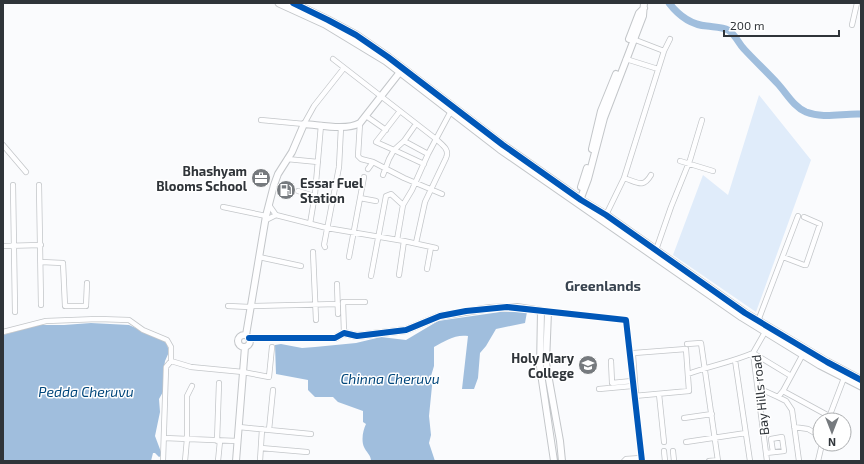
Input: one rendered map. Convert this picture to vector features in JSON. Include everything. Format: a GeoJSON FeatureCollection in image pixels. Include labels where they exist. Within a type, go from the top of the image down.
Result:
{"type":"FeatureCollection","features":[{"type":"Feature","properties":{"kind":"main road"},"geometry":{"type":"LineString","coordinates":[[279,3],[325,24],[372,52],[500,149],[578,201],[765,332],[844,378],[861,386]]}},
{"type":"Feature","properties":{"kind":"main road"},"geometry":{"type":"LineString","coordinates":[[292,3],[345,29],[388,57],[578,201],[606,215],[745,313],[827,362],[861,380]]}},
{"type":"Feature","properties":{"kind":"street"},"geometry":{"type":"LineString","coordinates":[[852,25],[859,3]]}},
{"type":"Feature","properties":{"kind":"street"},"geometry":{"type":"LineString","coordinates":[[616,79],[626,59],[643,16],[644,6]]}},
{"type":"Feature","properties":{"kind":"street"},"geometry":{"type":"LineString","coordinates":[[578,201],[587,175],[601,119],[639,14],[644,6]]}},
{"type":"Feature","properties":{"kind":"street"},"geometry":{"type":"LineString","coordinates":[[634,39],[664,51]]}},
{"type":"Feature","properties":{"kind":"street"},"geometry":{"type":"LineString","coordinates":[[606,215],[624,178],[658,69],[670,39]]}},
{"type":"Feature","properties":{"kind":"street"},"geometry":{"type":"LineString","coordinates":[[333,59],[436,139],[447,150],[448,153],[424,208],[416,243]]}},
{"type":"Feature","properties":{"kind":"street"},"geometry":{"type":"LineString","coordinates":[[626,59],[658,69]]}},
{"type":"Feature","properties":{"kind":"street"},"geometry":{"type":"LineString","coordinates":[[236,461],[245,347],[249,344],[248,337],[251,307],[266,218],[274,185],[314,106],[344,68]]}},
{"type":"Feature","properties":{"kind":"street"},"geometry":{"type":"LineString","coordinates":[[261,120],[321,126],[355,126],[366,116],[400,72]]}},
{"type":"Feature","properties":{"kind":"street"},"geometry":{"type":"LineString","coordinates":[[400,111],[376,142],[424,164]]}},
{"type":"Feature","properties":{"kind":"street"},"geometry":{"type":"LineString","coordinates":[[397,240],[403,205],[416,183],[428,154],[451,111]]}},
{"type":"Feature","properties":{"kind":"street"},"geometry":{"type":"LineString","coordinates":[[366,116],[386,130]]}},
{"type":"Feature","properties":{"kind":"street"},"geometry":{"type":"LineString","coordinates":[[656,250],[688,164],[702,120]]}},
{"type":"Feature","properties":{"kind":"street"},"geometry":{"type":"LineString","coordinates":[[360,123],[358,156],[361,159],[373,162],[442,194]]}},
{"type":"Feature","properties":{"kind":"street"},"geometry":{"type":"LineString","coordinates":[[383,175],[394,150],[404,142],[416,124]]}},
{"type":"Feature","properties":{"kind":"street"},"geometry":{"type":"LineString","coordinates":[[310,224],[321,126]]}},
{"type":"Feature","properties":{"kind":"street"},"geometry":{"type":"LineString","coordinates":[[326,247],[324,245],[339,167],[341,127]]}},
{"type":"Feature","properties":{"kind":"street"},"geometry":{"type":"LineString","coordinates":[[404,142],[428,154]]}},
{"type":"Feature","properties":{"kind":"street"},"geometry":{"type":"LineString","coordinates":[[3,145],[26,172]]}},
{"type":"Feature","properties":{"kind":"street"},"geometry":{"type":"LineString","coordinates":[[287,159],[318,162]]}},
{"type":"Feature","properties":{"kind":"street"},"geometry":{"type":"LineString","coordinates":[[680,161],[713,172]]}},
{"type":"Feature","properties":{"kind":"street"},"geometry":{"type":"LineString","coordinates":[[368,169],[373,162]]}},
{"type":"Feature","properties":{"kind":"street"},"geometry":{"type":"LineString","coordinates":[[624,178],[644,184],[651,175]]}},
{"type":"Feature","properties":{"kind":"street"},"geometry":{"type":"LineString","coordinates":[[349,257],[364,177]]}},
{"type":"Feature","properties":{"kind":"street"},"geometry":{"type":"LineString","coordinates":[[39,185],[41,305]]}},
{"type":"Feature","properties":{"kind":"street"},"geometry":{"type":"LineString","coordinates":[[13,186],[15,312]]}},
{"type":"Feature","properties":{"kind":"street"},"geometry":{"type":"LineString","coordinates":[[298,191],[314,196]]}},
{"type":"Feature","properties":{"kind":"street"},"geometry":{"type":"LineString","coordinates":[[371,276],[386,196],[391,194],[403,205]]}},
{"type":"Feature","properties":{"kind":"street"},"geometry":{"type":"LineString","coordinates":[[360,198],[376,201]]}},
{"type":"Feature","properties":{"kind":"street"},"geometry":{"type":"LineString","coordinates":[[269,205],[276,215]]}},
{"type":"Feature","properties":{"kind":"street"},"geometry":{"type":"LineString","coordinates":[[223,207],[266,218],[276,215],[327,228],[434,247],[427,269]]}},
{"type":"Feature","properties":{"kind":"street"},"geometry":{"type":"LineString","coordinates":[[758,321],[798,216]]}},
{"type":"Feature","properties":{"kind":"street"},"geometry":{"type":"LineString","coordinates":[[783,257],[806,265],[820,224],[804,217]]}},
{"type":"Feature","properties":{"kind":"street"},"geometry":{"type":"LineString","coordinates":[[399,275],[404,241]]}},
{"type":"Feature","properties":{"kind":"street"},"geometry":{"type":"LineString","coordinates":[[3,246],[41,246]]}},
{"type":"Feature","properties":{"kind":"street"},"geometry":{"type":"LineString","coordinates":[[313,252],[316,320]]}},
{"type":"Feature","properties":{"kind":"street"},"geometry":{"type":"LineString","coordinates":[[259,257],[301,266]]}},
{"type":"Feature","properties":{"kind":"street"},"geometry":{"type":"LineString","coordinates":[[41,262],[63,263],[65,306],[86,306],[87,283]]}},
{"type":"Feature","properties":{"kind":"street"},"geometry":{"type":"LineString","coordinates":[[337,284],[338,314]]}},
{"type":"Feature","properties":{"kind":"street"},"geometry":{"type":"LineString","coordinates":[[344,333],[343,302],[365,302]]}},
{"type":"Feature","properties":{"kind":"street"},"geometry":{"type":"LineString","coordinates":[[228,306],[251,307],[338,304]]}},
{"type":"Feature","properties":{"kind":"street"},"geometry":{"type":"LineString","coordinates":[[245,347],[240,345],[238,340],[240,337],[335,338],[344,333],[356,336],[406,330],[440,316],[490,308],[517,307],[548,312],[626,320],[632,383],[635,396]]}},
{"type":"Feature","properties":{"kind":"street"},"geometry":{"type":"LineString","coordinates":[[541,311],[540,367],[554,458],[561,454]]}},
{"type":"Feature","properties":{"kind":"street"},"geometry":{"type":"LineString","coordinates":[[548,312],[546,362],[562,461]]}},
{"type":"Feature","properties":{"kind":"street"},"geometry":{"type":"LineString","coordinates":[[3,332],[46,321],[98,319],[129,320],[143,330],[167,340],[171,347],[171,361],[166,367],[163,461]]}},
{"type":"Feature","properties":{"kind":"street","name":"Bay Hills road"},"geometry":{"type":"LineString","coordinates":[[765,332],[753,354],[767,461]]}},
{"type":"Feature","properties":{"kind":"street"},"geometry":{"type":"LineString","coordinates":[[687,344],[701,343],[706,368],[718,460],[709,461]]}},
{"type":"Feature","properties":{"kind":"street"},"geometry":{"type":"LineString","coordinates":[[171,361],[192,367],[243,372],[269,377],[272,347]]}},
{"type":"Feature","properties":{"kind":"street"},"geometry":{"type":"LineString","coordinates":[[624,461],[626,459],[642,460],[635,396],[634,353],[684,349],[686,351],[690,391],[635,396]]}},
{"type":"Feature","properties":{"kind":"street"},"geometry":{"type":"LineString","coordinates":[[688,374],[753,354],[791,376]]}},
{"type":"Feature","properties":{"kind":"street"},"geometry":{"type":"LineString","coordinates":[[778,397],[783,391],[803,354]]}},
{"type":"Feature","properties":{"kind":"street"},"geometry":{"type":"LineString","coordinates":[[736,360],[750,461]]}},
{"type":"Feature","properties":{"kind":"street"},"geometry":{"type":"LineString","coordinates":[[611,361],[612,383],[632,383]]}},
{"type":"Feature","properties":{"kind":"street"},"geometry":{"type":"LineString","coordinates":[[831,412],[844,378]]}},
{"type":"Feature","properties":{"kind":"street"},"geometry":{"type":"LineString","coordinates":[[218,461],[219,383]]}},
{"type":"Feature","properties":{"kind":"street"},"geometry":{"type":"LineString","coordinates":[[599,389],[632,383]]}},
{"type":"Feature","properties":{"kind":"street"},"geometry":{"type":"LineString","coordinates":[[185,461],[187,439],[187,396],[192,386]]}},
{"type":"Feature","properties":{"kind":"street"},"geometry":{"type":"LineString","coordinates":[[758,388],[778,397],[790,406],[799,461]]}},
{"type":"Feature","properties":{"kind":"street"},"geometry":{"type":"LineString","coordinates":[[269,430],[273,390]]}},
{"type":"Feature","properties":{"kind":"street"},"geometry":{"type":"LineString","coordinates":[[783,391],[819,412]]}},
{"type":"Feature","properties":{"kind":"street"},"geometry":{"type":"LineString","coordinates":[[659,394],[664,442]]}},
{"type":"Feature","properties":{"kind":"street"},"geometry":{"type":"LineString","coordinates":[[684,418],[712,414]]}},
{"type":"Feature","properties":{"kind":"street"},"geometry":{"type":"LineString","coordinates":[[239,427],[311,434]]}},
{"type":"Feature","properties":{"kind":"street"},"geometry":{"type":"LineString","coordinates":[[794,427],[808,429],[812,431]]}},
{"type":"Feature","properties":{"kind":"street"},"geometry":{"type":"LineString","coordinates":[[260,461],[262,429]]}},
{"type":"Feature","properties":{"kind":"street"},"geometry":{"type":"LineString","coordinates":[[686,442],[746,433]]}},
{"type":"Feature","properties":{"kind":"street"},"geometry":{"type":"LineString","coordinates":[[164,438],[237,441]]}},
{"type":"Feature","properties":{"kind":"street"},"geometry":{"type":"LineString","coordinates":[[261,448],[307,452]]}},
{"type":"Feature","properties":{"kind":"street"},"geometry":{"type":"LineString","coordinates":[[664,451],[665,461]]}},
{"type":"Feature","properties":{"kind":"street"},"geometry":{"type":"LineString","coordinates":[[673,451],[674,461]]}},
{"type":"Feature","properties":{"kind":"street"},"geometry":{"type":"LineString","coordinates":[[766,453],[773,452]]}},
{"type":"Feature","properties":{"kind":"shaded area"},"geometry":{"type":"Polygon","coordinates":[[[759,95],[811,160],[756,312],[673,255],[703,175],[728,195],[759,95]]]}},
{"type":"Feature","properties":{"kind":"water","name":"Chinna Cheruvu"},"geometry":{"type":"Polygon","coordinates":[[[500,312],[527,312],[525,323],[496,329],[480,353],[478,378],[474,389],[462,389],[468,336],[454,337],[434,347],[434,366],[431,376],[432,386],[429,416],[431,435],[429,443],[435,461],[371,461],[364,447],[363,441],[363,432],[366,424],[363,422],[363,411],[338,402],[333,397],[315,397],[308,390],[308,380],[276,374],[275,345],[281,344],[302,348],[356,343],[381,337],[406,340],[438,321],[500,312]]]}},
{"type":"Feature","properties":{"kind":"water","name":"Pedda Cheruvu"},"geometry":{"type":"Polygon","coordinates":[[[91,323],[129,325],[163,340],[167,344],[169,352],[165,361],[164,390],[159,399],[160,412],[155,436],[161,456],[159,457],[153,453],[151,461],[3,461],[3,335],[38,325],[91,323]]]}},
{"type":"Feature","properties":{"kind":"waterway"},"geometry":{"type":"LineString","coordinates":[[669,3],[681,16],[691,22],[724,28],[731,32],[744,49],[778,84],[794,104],[802,110],[820,115],[861,114]]}},
{"type":"Feature","properties":{"kind":"cycle path"},"geometry":{"type":"LineString","coordinates":[[293,3],[356,35],[388,57],[503,145],[581,200],[606,215],[745,313],[827,362],[861,380]]}},
{"type":"Feature","properties":{"kind":"cycle path"},"geometry":{"type":"LineString","coordinates":[[249,338],[335,338],[344,333],[357,336],[406,330],[440,316],[466,311],[507,307],[626,320],[642,461]]}},
{"type":"Feature","properties":{"kind":"place","name":"Bhashyam Blooms School"},"geometry":{"type":"Point","coordinates":[261,178]}},
{"type":"Feature","properties":{"kind":"place","name":"Essar Fuel Station"},"geometry":{"type":"Point","coordinates":[286,190]}},
{"type":"Feature","properties":{"kind":"place","name":"Holy Mary College"},"geometry":{"type":"Point","coordinates":[588,365]}},
{"type":"Feature","properties":{"kind":"district","name":"Greenlands"},"geometry":{"type":"Point","coordinates":[603,286]}}]}
